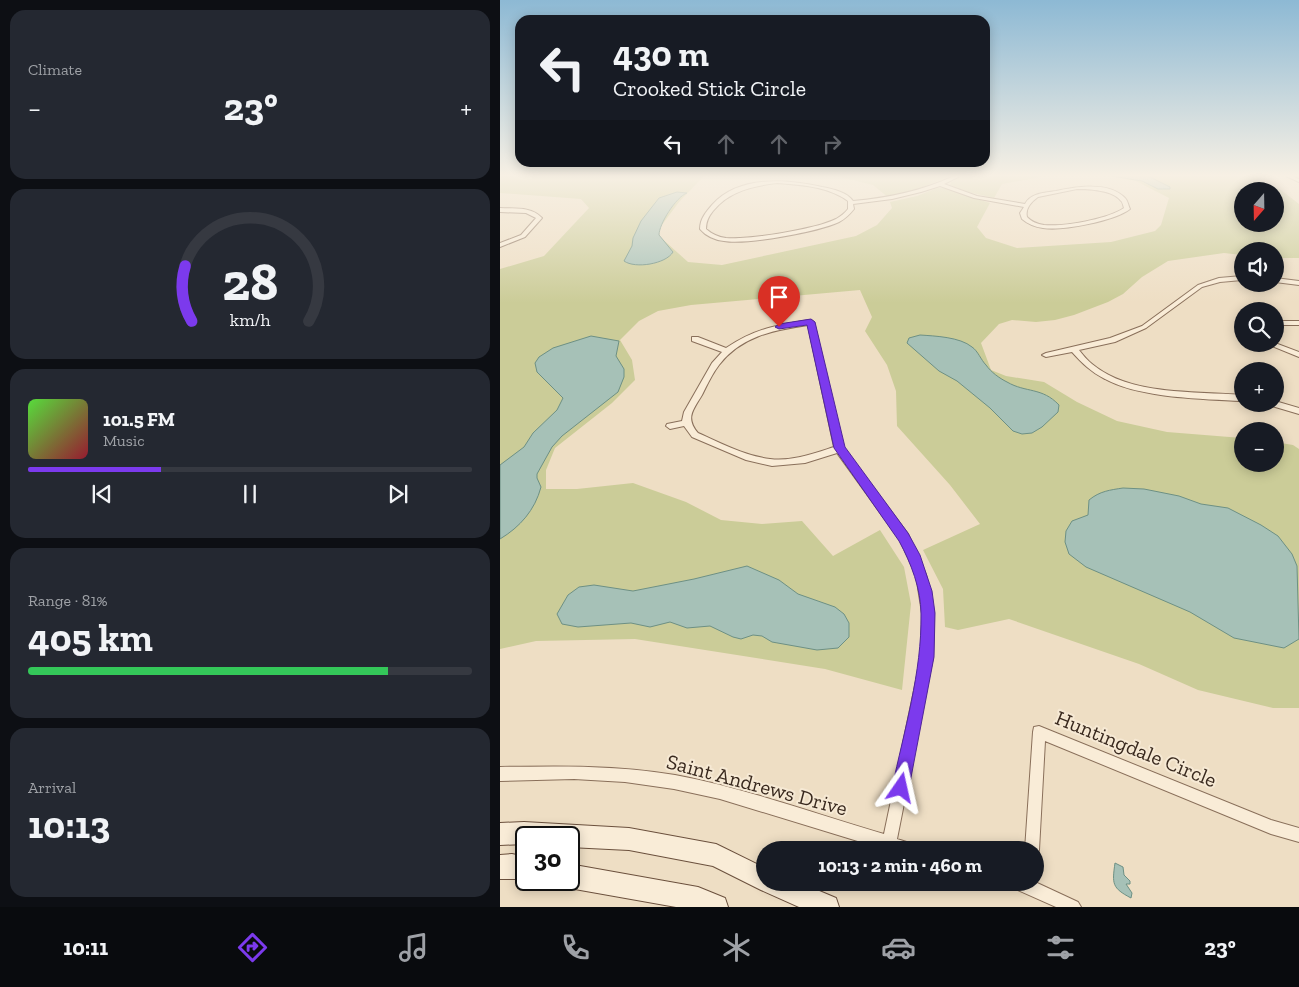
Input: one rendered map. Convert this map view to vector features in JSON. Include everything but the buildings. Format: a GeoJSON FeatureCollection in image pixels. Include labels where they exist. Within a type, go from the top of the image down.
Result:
{"type":"FeatureCollection","features":[{"type":"Feature","properties":{"kind":"main road"},"geometry":{"type":"LineString","coordinates":[[500,834],[524,833],[630,839],[716,855],[756,875]]}},
{"type":"Feature","properties":{"kind":"main road"},"geometry":{"type":"LineString","coordinates":[[500,867],[515,866]]}},
{"type":"Feature","properties":{"kind":"main road"},"geometry":{"type":"LineString","coordinates":[[580,878],[698,899],[716,907]]}},
{"type":"Feature","properties":{"kind":"main road"},"geometry":{"type":"LineString","coordinates":[[790,891],[827,907]]}},
{"type":"Feature","properties":{"kind":"street"},"geometry":{"type":"LineString","coordinates":[[500,245],[523,236],[539,218]]}},
{"type":"Feature","properties":{"kind":"street"},"geometry":{"type":"LineString","coordinates":[[706,218],[703,222],[705,232],[726,240],[757,238],[835,221],[839,218]]}},
{"type":"Feature","properties":{"kind":"street"},"geometry":{"type":"LineString","coordinates":[[1026,218],[1027,221],[1036,225],[1052,227],[1100,218]]}},
{"type":"Feature","properties":{"kind":"street"},"geometry":{"type":"LineString","coordinates":[[1046,355],[1112,340],[1144,327],[1200,286],[1218,280],[1234,279]]}},
{"type":"Feature","properties":{"kind":"street"},"geometry":{"type":"LineString","coordinates":[[1284,281],[1299,283]]}},
{"type":"Feature","properties":{"kind":"street"},"geometry":{"type":"LineString","coordinates":[[686,423],[688,412],[716,365],[727,352],[757,333],[811,322],[840,448],[901,533],[913,555],[925,591],[928,613],[927,657],[890,841]]}},
{"type":"Feature","properties":{"kind":"street"},"geometry":{"type":"LineString","coordinates":[[1284,323],[1299,323]]}},
{"type":"Feature","properties":{"kind":"street"},"geometry":{"type":"LineString","coordinates":[[695,339],[727,352]]}},
{"type":"Feature","properties":{"kind":"street"},"geometry":{"type":"LineString","coordinates":[[1074,349],[1083,360],[1100,373],[1133,387],[1160,392],[1234,397]]}},
{"type":"Feature","properties":{"kind":"street"},"geometry":{"type":"LineString","coordinates":[[1284,349],[1299,355]]}},
{"type":"Feature","properties":{"kind":"street"},"geometry":{"type":"LineString","coordinates":[[1284,407],[1299,411]]}},
{"type":"Feature","properties":{"kind":"street"},"geometry":{"type":"LineString","coordinates":[[670,426],[686,423]]}},
{"type":"Feature","properties":{"kind":"street"},"geometry":{"type":"LineString","coordinates":[[686,423],[696,435],[759,461],[793,462],[840,448]]}},
{"type":"Feature","properties":{"kind":"street","name":"Huntingdale Circle"},"geometry":{"type":"LineString","coordinates":[[1032,841],[1038,732],[1270,827],[1299,835]]}},
{"type":"Feature","properties":{"kind":"street","name":"Saint Andrews Drive"},"geometry":{"type":"LineString","coordinates":[[500,774],[574,772],[625,775],[674,782],[720,792],[879,841]]}},
{"type":"Feature","properties":{"kind":"street"},"geometry":{"type":"LineString","coordinates":[[1040,891],[1073,907]]}},
{"type":"Feature","properties":{"kind":"green space"},"geometry":{"type":"Polygon","coordinates":[[[579,218],[667,218],[658,230],[658,235],[688,262],[722,265],[856,236],[877,225],[883,218],[982,218],[977,227],[986,238],[1017,248],[1111,242],[1155,231],[1161,225],[1163,218],[1234,218],[1234,232],[1284,232],[1284,218],[1299,218],[1299,258],[1284,258],[1284,242],[1234,242],[1234,254],[1224,253],[1168,261],[1142,277],[1123,294],[1108,302],[1055,320],[1036,322],[1012,320],[999,324],[981,343],[991,370],[1006,376],[1044,382],[1077,402],[1117,421],[1167,432],[1234,437],[1234,472],[1284,472],[1284,444],[1293,445],[1299,449],[1299,708],[1273,708],[1198,690],[1139,664],[1009,619],[958,630],[945,627],[943,589],[923,550],[980,524],[950,485],[897,426],[896,391],[887,365],[865,331],[872,317],[860,290],[691,305],[658,311],[639,321],[620,340],[632,360],[635,380],[612,403],[555,448],[546,470],[546,489],[577,489],[633,483],[686,502],[721,520],[762,524],[802,521],[833,556],[880,530],[904,567],[911,604],[902,690],[825,669],[635,639],[536,641],[500,649],[500,269],[544,256],[579,218]]]}},
{"type":"Feature","properties":{"kind":"shaded area"},"geometry":{"type":"Polygon","coordinates":[[[643,218],[665,218],[659,235],[673,252],[664,260],[642,265],[635,265],[624,261],[643,218]]]}},
{"type":"Feature","properties":{"kind":"shaded area"},"geometry":{"type":"Polygon","coordinates":[[[920,335],[947,338],[967,344],[978,353],[995,375],[1021,388],[1046,395],[1053,399],[1059,405],[1058,412],[1042,427],[1032,433],[1022,434],[1013,431],[990,408],[957,381],[939,371],[907,343],[909,338],[920,335]]]}},
{"type":"Feature","properties":{"kind":"shaded area"},"geometry":{"type":"Polygon","coordinates":[[[591,336],[619,341],[616,356],[624,369],[624,377],[618,392],[562,436],[552,447],[537,474],[541,487],[535,503],[526,517],[500,539],[500,465],[524,447],[533,433],[557,410],[563,398],[537,372],[535,363],[539,357],[553,348],[591,336]]]}},
{"type":"Feature","properties":{"kind":"shaded area"},"geometry":{"type":"Polygon","coordinates":[[[1123,488],[1144,489],[1179,496],[1201,504],[1228,508],[1278,536],[1292,554],[1297,566],[1299,639],[1284,648],[1234,638],[1190,612],[1086,567],[1069,554],[1065,542],[1066,531],[1072,521],[1088,515],[1089,500],[1109,490],[1123,488]]]}},
{"type":"Feature","properties":{"kind":"shaded area"},"geometry":{"type":"Polygon","coordinates":[[[747,566],[779,580],[798,594],[835,607],[844,614],[849,623],[849,637],[838,648],[817,650],[772,642],[762,636],[753,635],[741,639],[710,626],[687,628],[670,622],[650,627],[631,623],[578,627],[562,624],[557,614],[568,595],[579,587],[594,585],[633,591],[747,566]]]}},
{"type":"Feature","properties":{"kind":"shaded area"},"geometry":{"type":"Polygon","coordinates":[[[1115,863],[1123,867],[1124,875],[1130,881],[1130,884],[1126,884],[1132,893],[1131,898],[1120,891],[1115,885],[1115,863]]]}},
{"type":"Feature","properties":{"kind":"route"},"geometry":{"type":"LineString","coordinates":[[779,327],[811,322],[836,440],[843,454],[904,537],[921,575],[928,613],[929,638],[927,657],[901,788]]}}]}
